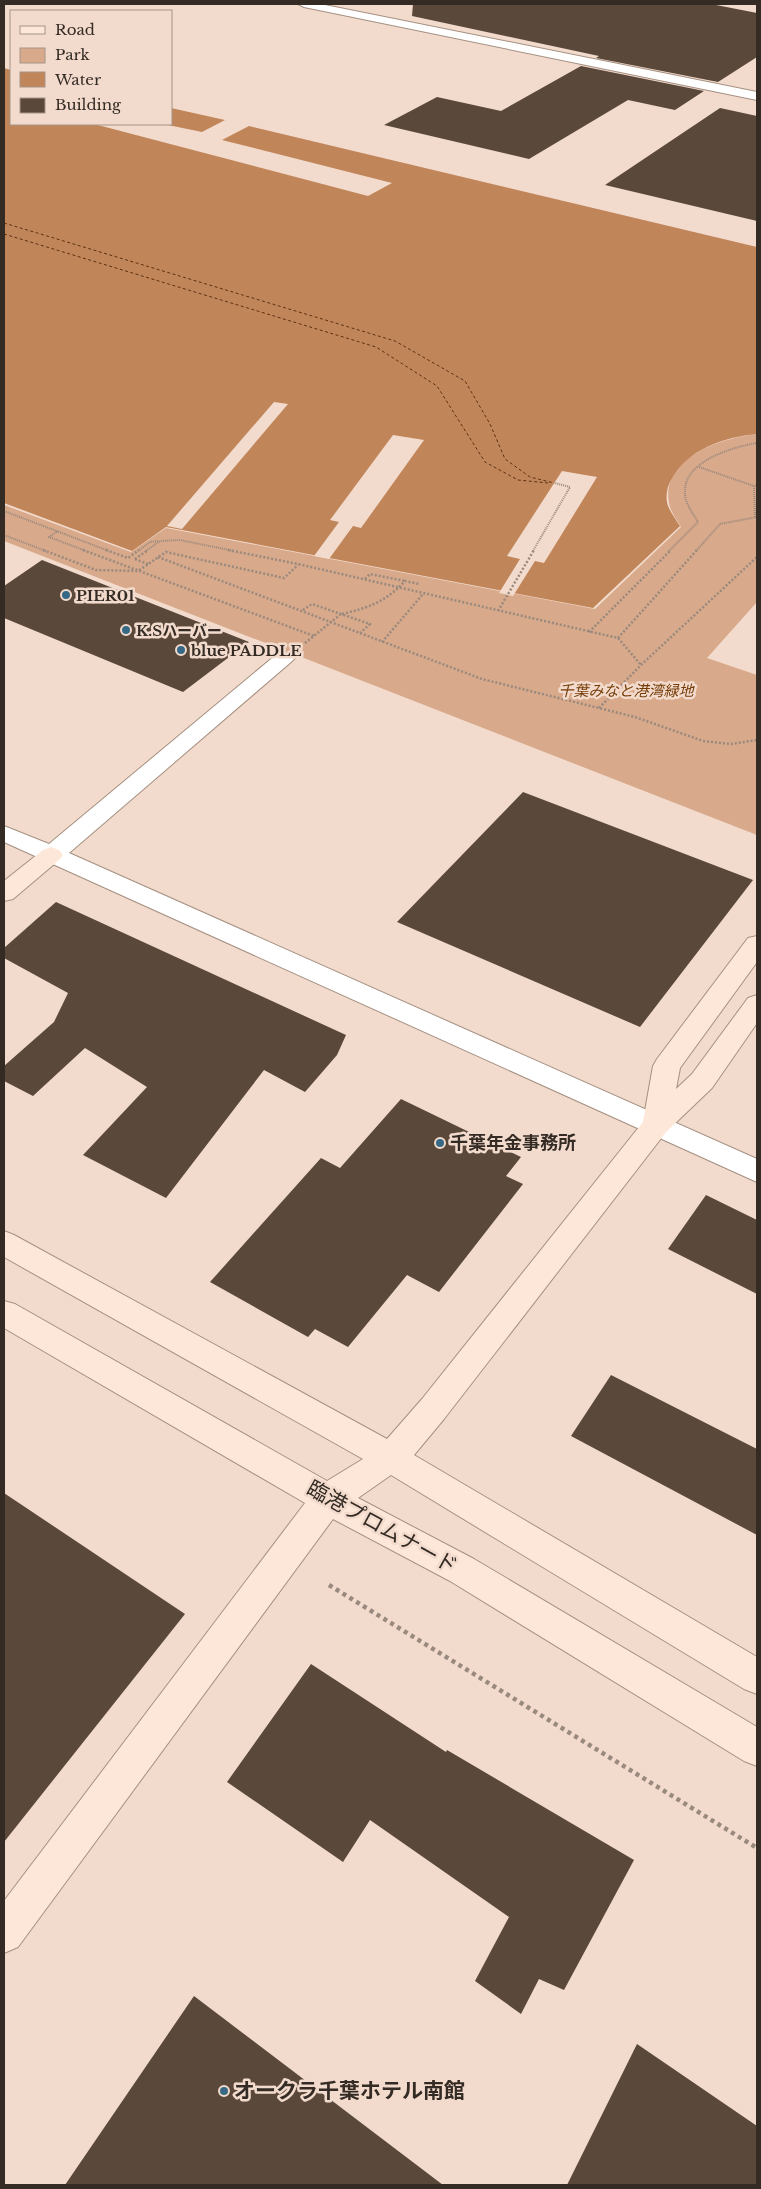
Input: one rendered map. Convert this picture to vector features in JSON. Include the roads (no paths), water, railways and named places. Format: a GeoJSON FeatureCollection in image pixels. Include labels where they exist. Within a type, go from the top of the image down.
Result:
{"type":"FeatureCollection","features":[{"type":"Feature","properties":{"kind":"street"},"geometry":{"type":"LineString","coordinates":[[304,4],[757,96]]}},
{"type":"Feature","properties":{"kind":"street"},"geometry":{"type":"LineString","coordinates":[[4,893],[284,658]]}},
{"type":"Feature","properties":{"kind":"street"},"geometry":{"type":"LineString","coordinates":[[4,833],[757,1171]]}},
{"type":"Feature","properties":{"kind":"street"},"geometry":{"type":"LineString","coordinates":[[656,1125],[667,1066],[757,944]]}},
{"type":"Feature","properties":{"kind":"street"},"geometry":{"type":"LineString","coordinates":[[4,1933],[328,1499],[391,1458],[434,1409],[656,1125],[702,1081],[757,1004]]}},
{"type":"Feature","properties":{"kind":"street"},"geometry":{"type":"LineString","coordinates":[[4,1242],[391,1458],[757,1677]]}},
{"type":"Feature","properties":{"kind":"street","name":"臨港プロムナード"},"geometry":{"type":"LineString","coordinates":[[4,1313],[328,1499],[462,1570],[757,1748]]}},
{"type":"Feature","properties":{"kind":"water"},"geometry":{"type":"Polygon","coordinates":[[[4,68],[10,70],[10,125],[98,125],[368,196],[392,183],[222,140],[249,126],[757,247],[757,434],[732,438],[708,447],[687,460],[678,469],[668,486],[667,499],[669,509],[680,526],[593,608],[166,527],[132,551],[4,503],[4,68]]]}},
{"type":"Feature","properties":{"kind":"water"},"geometry":{"type":"Polygon","coordinates":[[[172,108],[225,120],[202,132],[168,125],[172,125],[172,108]]]}},
{"type":"Feature","properties":{"kind":"place","name":"PIER01"},"geometry":{"type":"Point","coordinates":[66,595]}},
{"type":"Feature","properties":{"kind":"place","name":"K.Sハーバー"},"geometry":{"type":"Point","coordinates":[126,630]}},
{"type":"Feature","properties":{"kind":"place","name":"blue PADDLE"},"geometry":{"type":"Point","coordinates":[181,650]}},
{"type":"Feature","properties":{"kind":"place","name":"千葉年金事務所"},"geometry":{"type":"Point","coordinates":[440,1143]}},
{"type":"Feature","properties":{"kind":"place","name":"オークラ千葉ホテル南館"},"geometry":{"type":"Point","coordinates":[224,2091]}},
{"type":"Feature","properties":{"kind":"park label","name":"千葉みなと港湾緑地"},"geometry":{"type":"Point","coordinates":[626,690]}}]}
